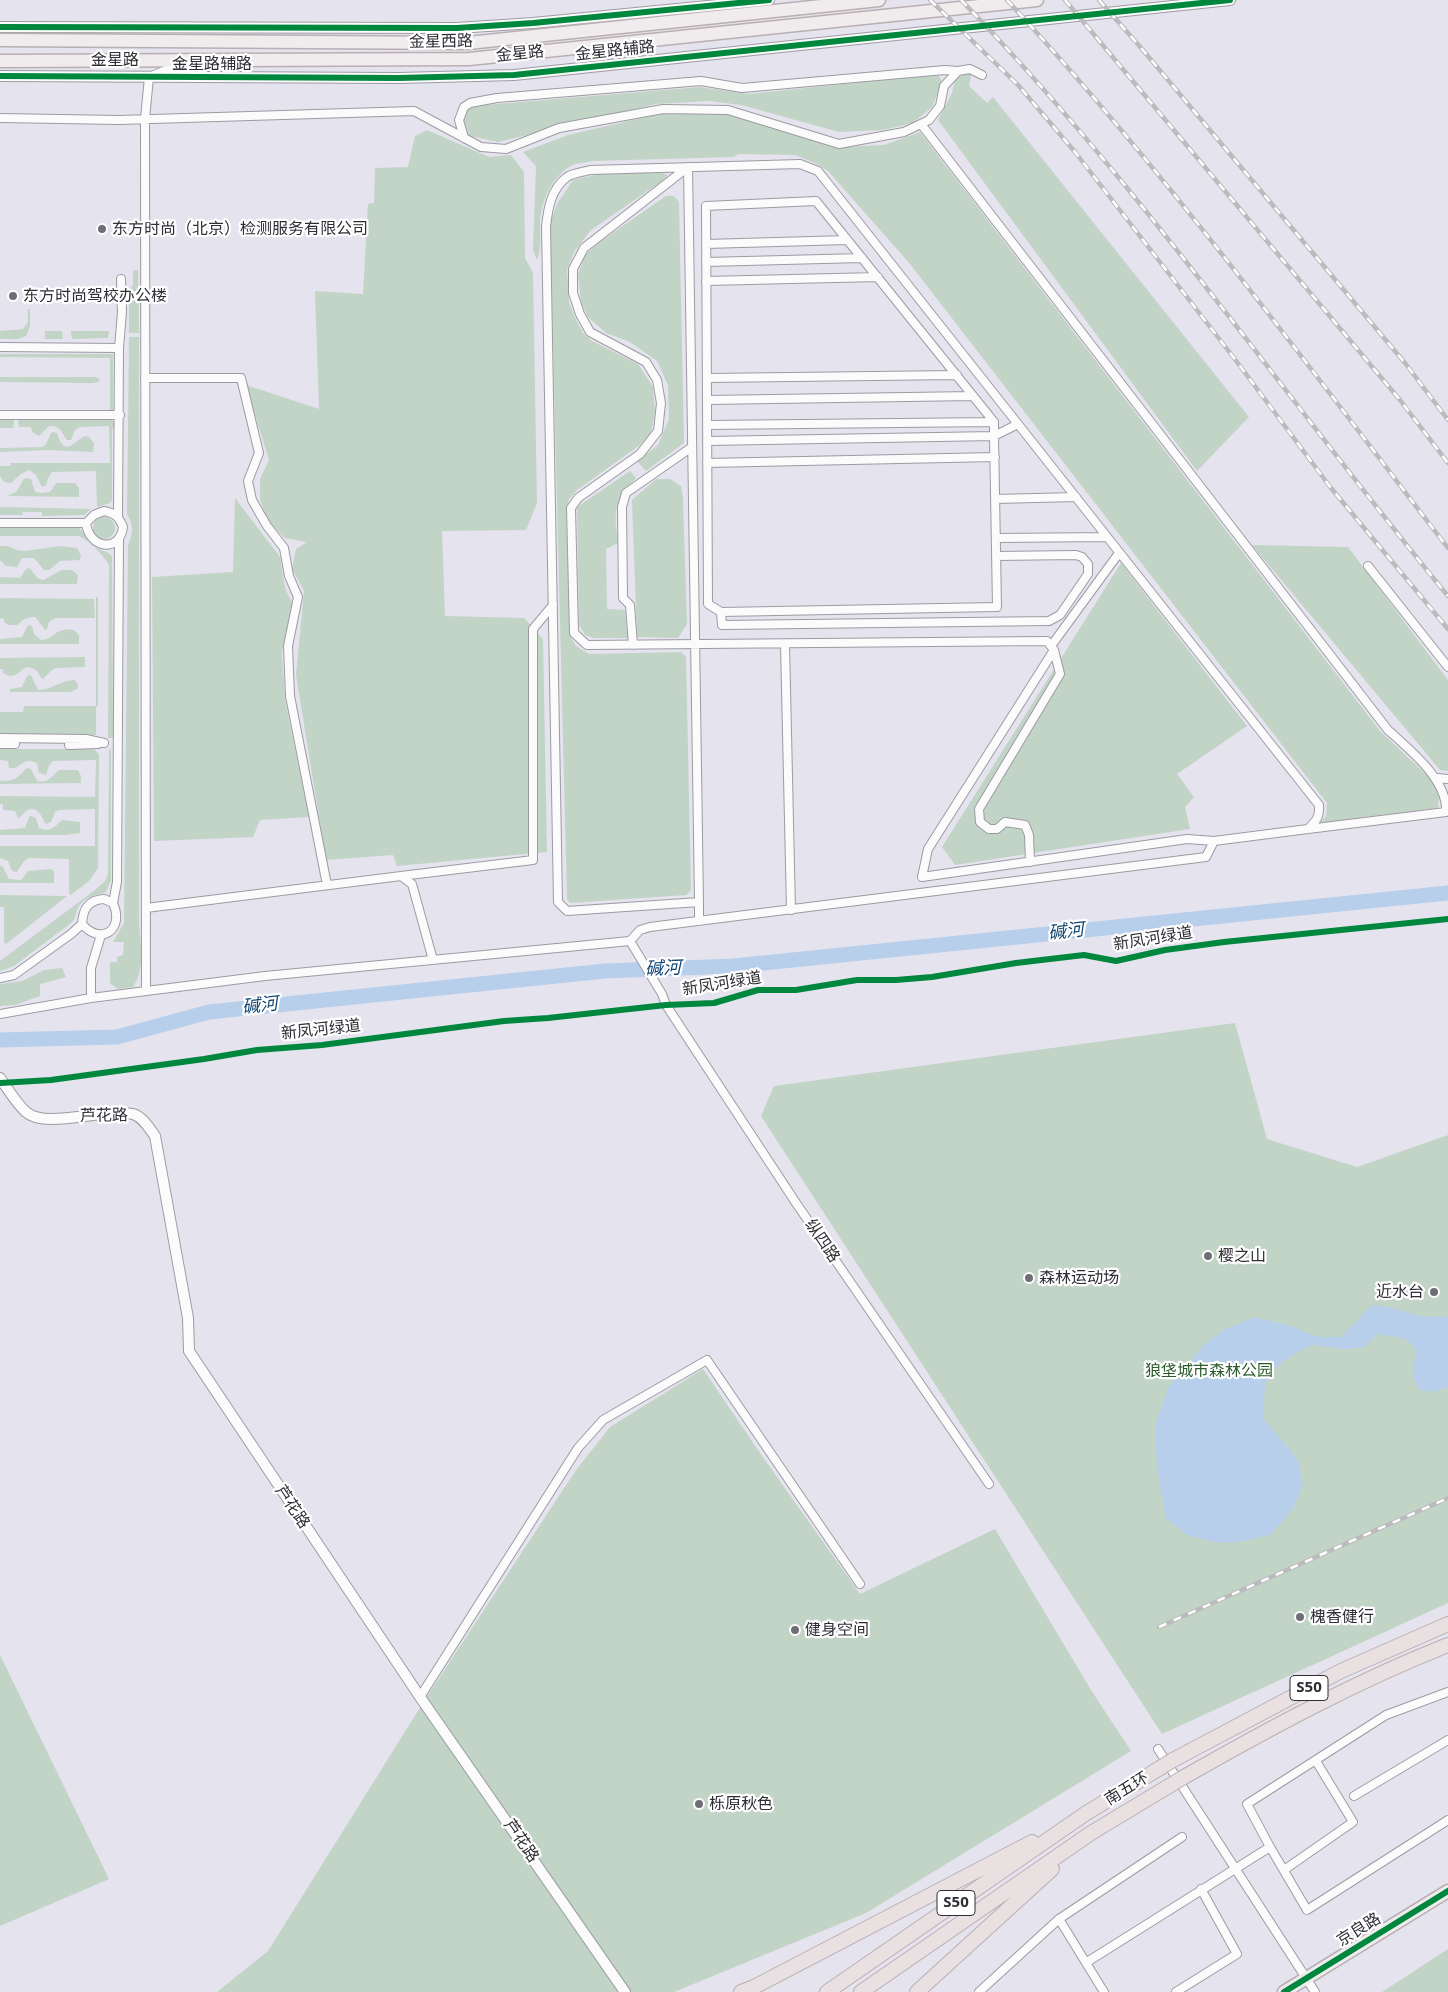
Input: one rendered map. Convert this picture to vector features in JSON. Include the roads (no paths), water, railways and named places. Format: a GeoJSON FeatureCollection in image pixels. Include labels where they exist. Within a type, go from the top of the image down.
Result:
{"type":"FeatureCollection","features":[{"type":"Feature","properties":{"kind":"highway","name":"南五环"},"geometry":{"type":"LineString","coordinates":[[827,1992],[1086,1814],[1173,1760],[1341,1671],[1448,1624]]}},
{"type":"Feature","properties":{"kind":"highway","name":"南五环"},"geometry":{"type":"LineString","coordinates":[[861,1992],[1092,1833],[1184,1777],[1267,1730],[1350,1688],[1448,1645]]}},
{"type":"Feature","properties":{"kind":"highway"},"geometry":{"type":"LineString","coordinates":[[741,1992],[754,1987],[1086,1814]]}},
{"type":"Feature","properties":{"kind":"highway"},"geometry":{"type":"LineString","coordinates":[[917,1992],[1092,1833]]}},
{"type":"Feature","properties":{"kind":"main road","name":"金星西路"},"geometry":{"type":"LineString","coordinates":[[0,40],[468,43],[879,0]]}},
{"type":"Feature","properties":{"kind":"main road","name":"金星路"},"geometry":{"type":"LineString","coordinates":[[0,61],[469,59],[1038,0]]}},
{"type":"Feature","properties":{"kind":"main road","name":"京良路"},"geometry":{"type":"LineString","coordinates":[[1284,1992],[1448,1891]]}},
{"type":"Feature","properties":{"kind":"street"},"geometry":{"type":"LineString","coordinates":[[0,27],[457,28],[533,23],[769,0]]}},
{"type":"Feature","properties":{"kind":"street","name":"金星路辅路"},"geometry":{"type":"LineString","coordinates":[[0,76],[399,78],[514,75],[1230,0]]}},
{"type":"Feature","properties":{"kind":"street"},"geometry":{"type":"LineString","coordinates":[[146,991],[145,119],[149,77],[191,60]]}},
{"type":"Feature","properties":{"kind":"street"},"geometry":{"type":"LineString","coordinates":[[464,138],[459,120],[464,106],[470,103],[497,98],[700,81],[742,88],[945,70],[970,69],[982,75]]}},
{"type":"Feature","properties":{"kind":"street"},"geometry":{"type":"LineString","coordinates":[[0,118],[145,119],[414,111],[481,147],[506,149],[559,128],[663,109],[728,110],[839,144],[904,132],[929,120],[940,106],[944,86],[958,70]]}},
{"type":"Feature","properties":{"kind":"street"},"geometry":{"type":"LineString","coordinates":[[921,124],[1388,730],[1425,764],[1442,784],[1447,812],[1214,841],[1187,839],[922,877],[928,849],[1053,648],[1120,553]]}},
{"type":"Feature","properties":{"kind":"street"},"geometry":{"type":"LineString","coordinates":[[699,902],[568,911],[558,902],[546,227],[549,205],[555,190],[568,176],[590,170],[800,164],[818,171],[1319,805],[1320,813],[1317,820],[1308,829]]}},
{"type":"Feature","properties":{"kind":"street"},"geometry":{"type":"LineString","coordinates":[[688,167],[699,921]]}},
{"type":"Feature","properties":{"kind":"street"},"geometry":{"type":"LineString","coordinates":[[688,167],[584,248],[572,269],[573,294],[580,314],[590,332],[646,362],[657,380],[662,403],[658,431],[640,454],[578,498],[571,508],[574,633],[587,645],[1005,644],[1048,641],[1053,648],[1060,674],[979,809],[980,822],[989,829],[997,829],[1005,822],[1025,825],[1030,835],[1030,862]]}},
{"type":"Feature","properties":{"kind":"street"},"geometry":{"type":"LineString","coordinates":[[816,201],[957,375],[994,422],[997,607],[722,612],[708,604],[706,244],[706,206],[816,201]]}},
{"type":"Feature","properties":{"kind":"street"},"geometry":{"type":"LineString","coordinates":[[706,244],[847,240]]}},
{"type":"Feature","properties":{"kind":"street"},"geometry":{"type":"LineString","coordinates":[[706,262],[862,258]]}},
{"type":"Feature","properties":{"kind":"street"},"geometry":{"type":"LineString","coordinates":[[706,281],[878,278]]}},
{"type":"Feature","properties":{"kind":"street"},"geometry":{"type":"LineString","coordinates":[[82,924],[93,934],[101,935],[111,932],[116,926],[117,916],[113,904],[117,882],[119,539],[123,527],[118,517],[119,348],[122,279]]}},
{"type":"Feature","properties":{"kind":"street"},"geometry":{"type":"LineString","coordinates":[[0,347],[119,348]]}},
{"type":"Feature","properties":{"kind":"street"},"geometry":{"type":"LineString","coordinates":[[707,378],[957,375]]}},
{"type":"Feature","properties":{"kind":"street"},"geometry":{"type":"LineString","coordinates":[[145,378],[241,378],[259,453],[248,481],[252,500],[267,526],[284,548],[289,576],[298,597],[288,646],[290,696],[327,885]]}},
{"type":"Feature","properties":{"kind":"street"},"geometry":{"type":"LineString","coordinates":[[707,400],[973,396]]}},
{"type":"Feature","properties":{"kind":"street"},"geometry":{"type":"LineString","coordinates":[[0,414],[120,415]]}},
{"type":"Feature","properties":{"kind":"street"},"geometry":{"type":"LineString","coordinates":[[707,425],[994,422]]}},
{"type":"Feature","properties":{"kind":"street"},"geometry":{"type":"LineString","coordinates":[[707,441],[994,436],[1018,424]]}},
{"type":"Feature","properties":{"kind":"street"},"geometry":{"type":"LineString","coordinates":[[634,645],[630,605],[623,598],[622,507],[626,493],[692,447]]}},
{"type":"Feature","properties":{"kind":"street"},"geometry":{"type":"LineString","coordinates":[[707,463],[995,458]]}},
{"type":"Feature","properties":{"kind":"street"},"geometry":{"type":"LineString","coordinates":[[995,499],[1076,498]]}},
{"type":"Feature","properties":{"kind":"street"},"geometry":{"type":"LineString","coordinates":[[0,523],[86,523],[94,515],[104,511],[118,517]]}},
{"type":"Feature","properties":{"kind":"street"},"geometry":{"type":"LineString","coordinates":[[86,523],[90,537],[99,544],[112,544],[119,539]]}},
{"type":"Feature","properties":{"kind":"street"},"geometry":{"type":"LineString","coordinates":[[996,538],[1107,536]]}},
{"type":"Feature","properties":{"kind":"street"},"geometry":{"type":"LineString","coordinates":[[722,612],[722,625],[1049,621],[1060,614],[1088,574],[1088,564],[1082,557],[1076,555],[996,556]]}},
{"type":"Feature","properties":{"kind":"street"},"geometry":{"type":"LineString","coordinates":[[1368,566],[1448,667]]}},
{"type":"Feature","properties":{"kind":"street"},"geometry":{"type":"LineString","coordinates":[[146,908],[532,860],[533,628],[553,605]]}},
{"type":"Feature","properties":{"kind":"street"},"geometry":{"type":"LineString","coordinates":[[785,644],[791,910]]}},
{"type":"Feature","properties":{"kind":"street"},"geometry":{"type":"LineString","coordinates":[[0,738],[86,739],[104,742],[87,745],[0,744]]}},
{"type":"Feature","properties":{"kind":"street"},"geometry":{"type":"LineString","coordinates":[[1437,778],[1448,779]]}},
{"type":"Feature","properties":{"kind":"street"},"geometry":{"type":"LineString","coordinates":[[0,1014],[91,998],[265,976],[630,941],[640,930],[699,921],[1206,857],[1214,841]]}},
{"type":"Feature","properties":{"kind":"street"},"geometry":{"type":"LineString","coordinates":[[401,876],[412,884],[433,960]]}},
{"type":"Feature","properties":{"kind":"street"},"geometry":{"type":"LineString","coordinates":[[0,978],[14,975],[72,934],[82,924],[84,909],[89,903],[104,899],[113,904]]}},
{"type":"Feature","properties":{"kind":"street"},"geometry":{"type":"LineString","coordinates":[[91,998],[91,968],[101,935]]}},
{"type":"Feature","properties":{"kind":"street","name":"纵四路"},"geometry":{"type":"LineString","coordinates":[[630,941],[662,994],[666,1005],[796,1203],[989,1484]]}},
{"type":"Feature","properties":{"kind":"street","name":"芦花路"},"geometry":{"type":"LineString","coordinates":[[0,1078],[26,1112],[36,1118],[134,1114],[144,1122],[155,1136],[188,1318],[189,1351],[420,1698],[625,1992]]}},
{"type":"Feature","properties":{"kind":"street"},"geometry":{"type":"LineString","coordinates":[[420,1698],[578,1448],[603,1420],[707,1360],[860,1584]]}},
{"type":"Feature","properties":{"kind":"street"},"geometry":{"type":"LineString","coordinates":[[1448,1692],[1386,1715],[1247,1804],[1270,1847],[1308,1910],[1448,1820]]}},
{"type":"Feature","properties":{"kind":"street"},"geometry":{"type":"LineString","coordinates":[[1354,1796],[1448,1740]]}},
{"type":"Feature","properties":{"kind":"street"},"geometry":{"type":"LineString","coordinates":[[1158,1749],[1315,1992]]}},
{"type":"Feature","properties":{"kind":"street"},"geometry":{"type":"LineString","coordinates":[[1284,1870],[1353,1822],[1316,1761]]}},
{"type":"Feature","properties":{"kind":"street"},"geometry":{"type":"LineString","coordinates":[[979,1992],[1059,1919],[1182,1837]]}},
{"type":"Feature","properties":{"kind":"street"},"geometry":{"type":"LineString","coordinates":[[1087,1962],[1235,1867],[1270,1847]]}},
{"type":"Feature","properties":{"kind":"street"},"geometry":{"type":"LineString","coordinates":[[1176,1992],[1237,1954],[1201,1889]]}},
{"type":"Feature","properties":{"kind":"street"},"geometry":{"type":"LineString","coordinates":[[1059,1919],[1104,1992]]}},
{"type":"Feature","properties":{"kind":"water"},"geometry":{"type":"Polygon","coordinates":[[[1372,1305],[1388,1307],[1421,1316],[1448,1317],[1448,1387],[1435,1392],[1420,1390],[1414,1375],[1416,1348],[1403,1338],[1378,1334],[1364,1347],[1346,1349],[1313,1345],[1299,1351],[1274,1368],[1265,1384],[1263,1419],[1298,1460],[1303,1485],[1293,1509],[1270,1535],[1239,1542],[1217,1543],[1187,1535],[1166,1519],[1157,1467],[1155,1426],[1169,1386],[1204,1345],[1225,1329],[1255,1317],[1291,1326],[1318,1337],[1341,1337],[1372,1305]]]}},
{"type":"Feature","properties":{"kind":"waterway","name":"碱河"},"geometry":{"type":"LineString","coordinates":[[0,1040],[117,1037],[209,1012],[605,971],[734,966],[1448,893]]}},
{"type":"Feature","properties":{"kind":"railway"},"geometry":{"type":"LineString","coordinates":[[930,0],[1018,85],[1075,152],[1234,358],[1331,488],[1448,629]]}},
{"type":"Feature","properties":{"kind":"railway"},"geometry":{"type":"LineString","coordinates":[[961,0],[1027,70],[1151,217],[1448,596]]}},
{"type":"Feature","properties":{"kind":"railway"},"geometry":{"type":"LineString","coordinates":[[1007,0],[1066,65],[1179,200],[1288,338],[1448,548]]}},
{"type":"Feature","properties":{"kind":"railway"},"geometry":{"type":"LineString","coordinates":[[1065,0],[1400,400],[1448,463]]}},
{"type":"Feature","properties":{"kind":"railway"},"geometry":{"type":"LineString","coordinates":[[1099,0],[1405,363],[1448,420]]}},
{"type":"Feature","properties":{"kind":"railway"},"geometry":{"type":"LineString","coordinates":[[1159,1627],[1448,1498]]}},
{"type":"Feature","properties":{"kind":"place","name":"东方时尚（北京）检测服务有限公司"},"geometry":{"type":"Point","coordinates":[102,229]}},
{"type":"Feature","properties":{"kind":"place","name":"东方时尚驾校办公楼"},"geometry":{"type":"Point","coordinates":[13,296]}},
{"type":"Feature","properties":{"kind":"place","name":"樱之山"},"geometry":{"type":"Point","coordinates":[1208,1256]}},
{"type":"Feature","properties":{"kind":"place","name":"森林运动场"},"geometry":{"type":"Point","coordinates":[1029,1278]}},
{"type":"Feature","properties":{"kind":"place","name":"近水台"},"geometry":{"type":"Point","coordinates":[1434,1292]}},
{"type":"Feature","properties":{"kind":"place","name":"槐香健行"},"geometry":{"type":"Point","coordinates":[1300,1617]}},
{"type":"Feature","properties":{"kind":"place","name":"健身空间"},"geometry":{"type":"Point","coordinates":[795,1630]}},
{"type":"Feature","properties":{"kind":"place","name":"栎原秋色"},"geometry":{"type":"Point","coordinates":[699,1804]}},
{"type":"Feature","properties":{"kind":"park label","name":"狼垡城市森林公园"},"geometry":{"type":"Point","coordinates":[1209,1371]}}]}
